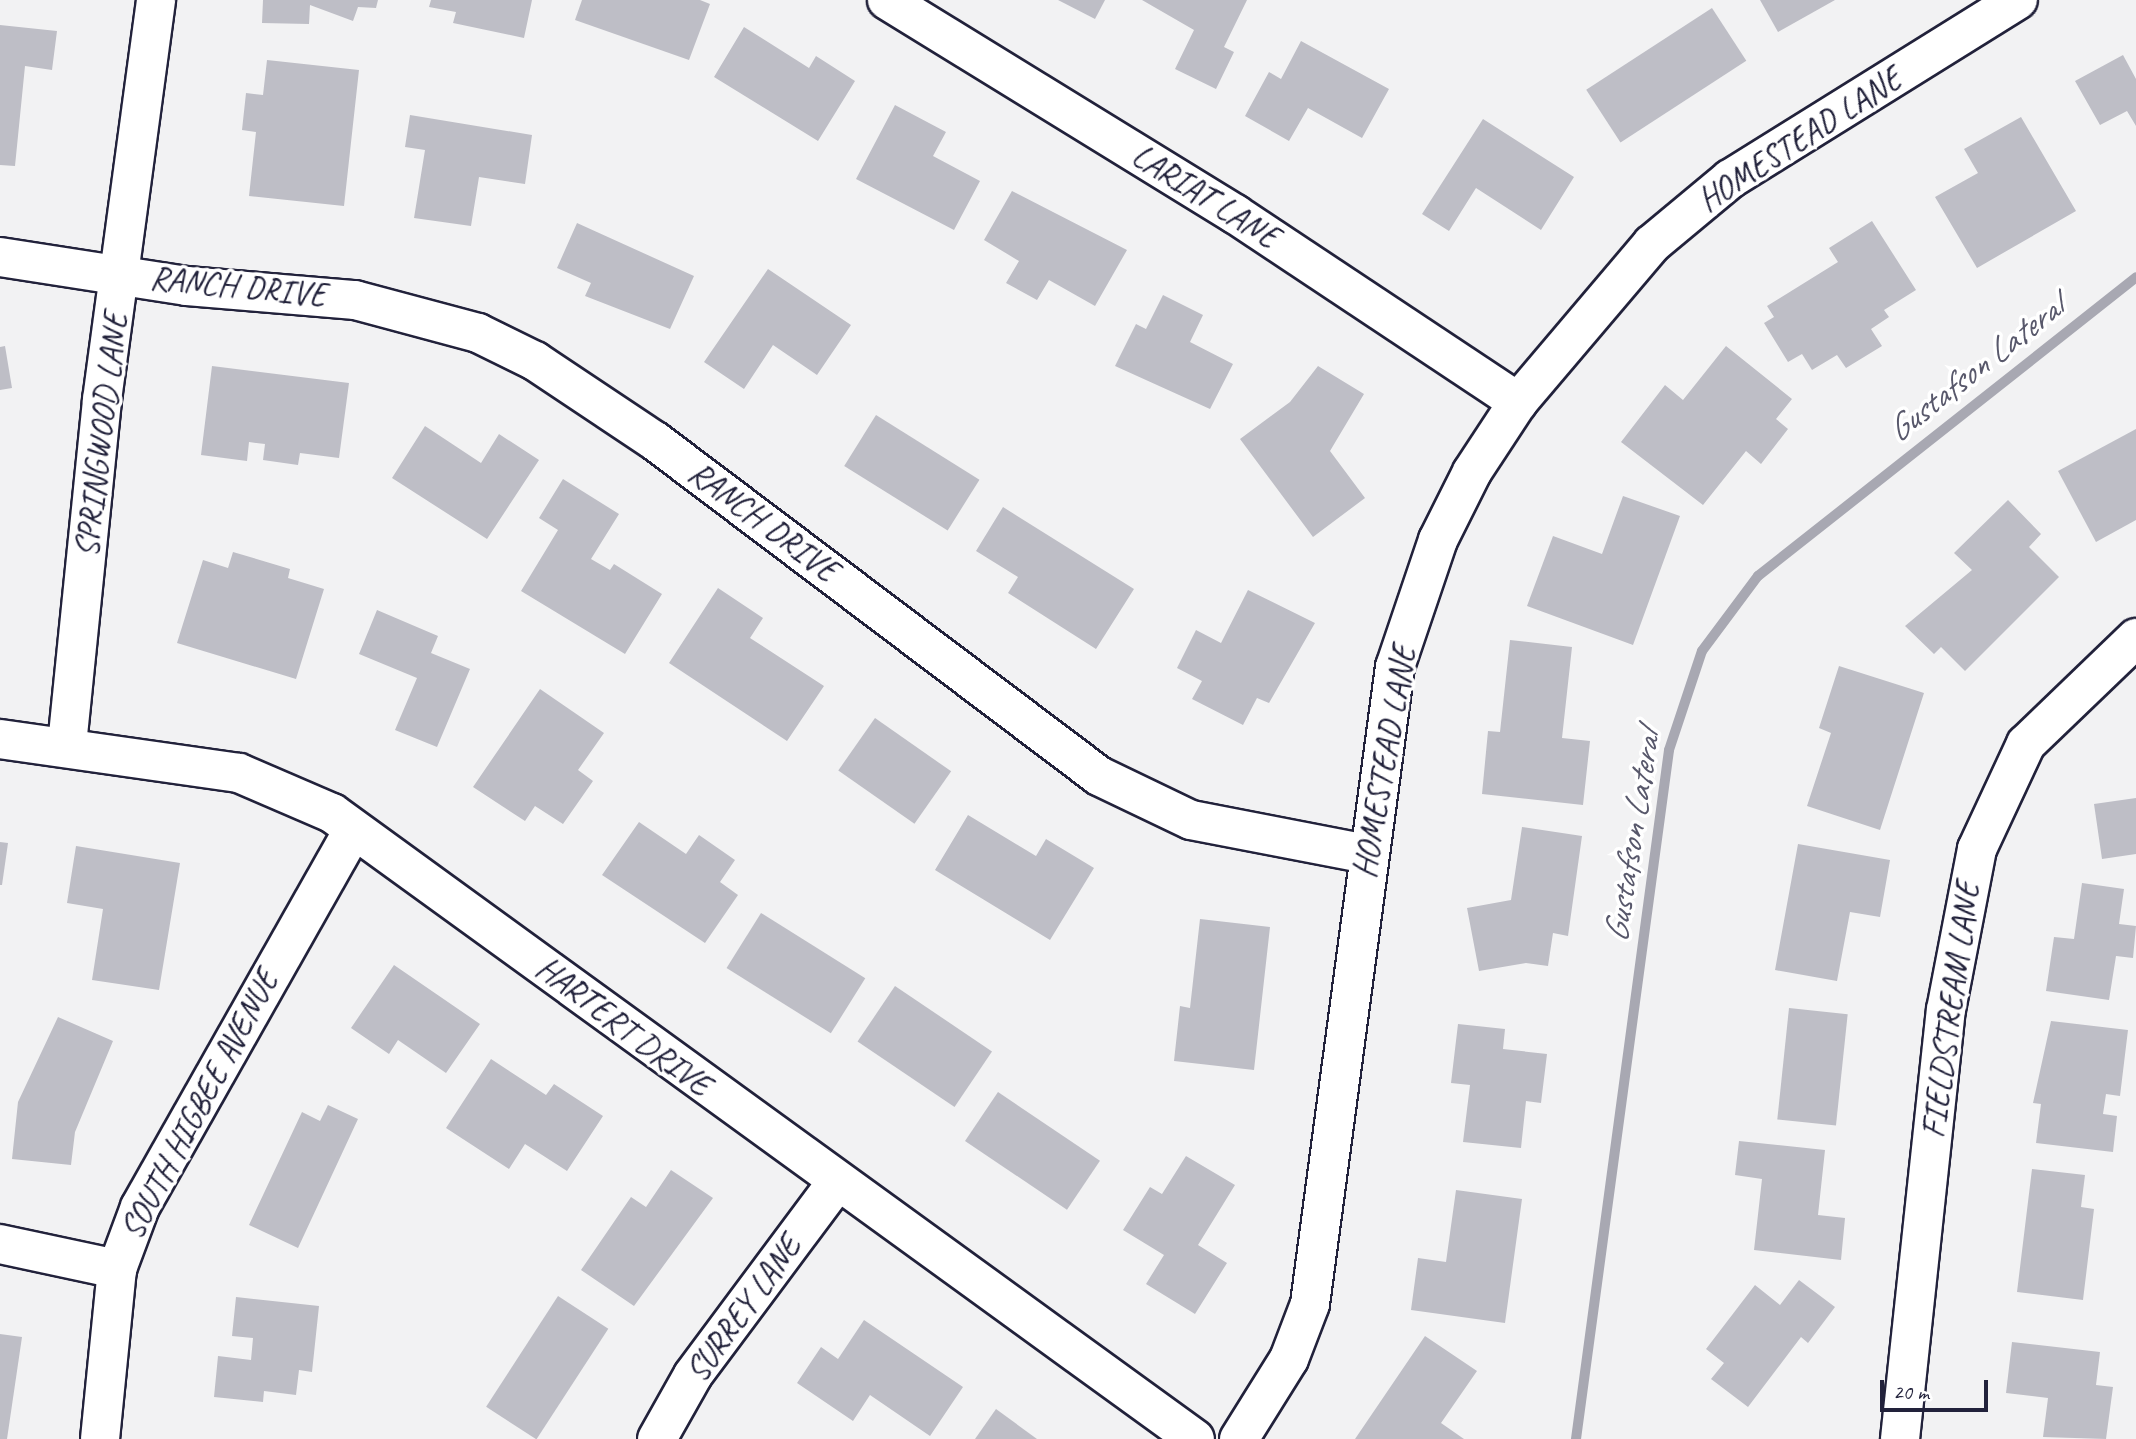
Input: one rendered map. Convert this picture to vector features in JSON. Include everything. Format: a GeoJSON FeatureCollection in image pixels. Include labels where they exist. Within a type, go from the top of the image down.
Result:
{"type":"FeatureCollection","features":[{"type":"Feature","properties":{"kind":"street","name":"SPRINGWOOD LANE"},"geometry":{"type":"LineString","coordinates":[[67,745],[102,400],[123,273],[156,0]]}},
{"type":"Feature","properties":{"kind":"street","name":"LARIAT LANE"},"geometry":{"type":"LineString","coordinates":[[887,0],[1235,214],[1518,402]]}},
{"type":"Feature","properties":{"kind":"street","name":"HOMESTEAD LANE"},"geometry":{"type":"LineString","coordinates":[[1239,1439],[1289,1359],[1310,1304],[1395,667],[1438,541],[1472,472],[1518,402],[1652,244],[1730,179],[2018,0]]}},
{"type":"Feature","properties":{"kind":"street","name":"RANCH DRIVE"},"geometry":{"type":"LineString","coordinates":[[0,257],[123,273],[187,286],[355,300],[478,333],[535,361],[655,441],[1099,776],[1191,820],[1368,854]]}},
{"type":"Feature","properties":{"kind":"street","name":"FIELDSTREAM LANE"},"geometry":{"type":"LineString","coordinates":[[1900,1439],[1946,1010],[1976,849],[2026,744],[2136,638]]}},
{"type":"Feature","properties":{"kind":"street","name":"HARTERT DRIVE"},"geometry":{"type":"LineString","coordinates":[[0,738],[67,745],[239,773],[332,813],[352,832],[1195,1439]]}},
{"type":"Feature","properties":{"kind":"street","name":"SOUTH HIGBEE AVENUE"},"geometry":{"type":"LineString","coordinates":[[100,1439],[117,1269],[140,1207],[352,832]]}},
{"type":"Feature","properties":{"kind":"street","name":"SURREY LANE"},"geometry":{"type":"LineString","coordinates":[[657,1439],[693,1375],[837,1182]]}},
{"type":"Feature","properties":{"kind":"street"},"geometry":{"type":"LineString","coordinates":[[0,1244],[117,1269]]}},
{"type":"Feature","properties":{"kind":"building"},"geometry":{"type":"Polygon","coordinates":[[[263,0],[378,0],[376,8],[358,7],[353,21],[310,5],[309,24],[262,23],[263,0]]]}},
{"type":"Feature","properties":{"kind":"building"},"geometry":{"type":"Polygon","coordinates":[[[431,0],[532,0],[524,38],[453,23],[456,12],[429,7],[431,0]]]}},
{"type":"Feature","properties":{"kind":"building"},"geometry":{"type":"Polygon","coordinates":[[[582,0],[700,0],[710,4],[689,60],[575,20],[582,0]]]}},
{"type":"Feature","properties":{"kind":"building"},"geometry":{"type":"Polygon","coordinates":[[[1058,0],[1105,0],[1095,19],[1058,0]]]}},
{"type":"Feature","properties":{"kind":"building"},"geometry":{"type":"Polygon","coordinates":[[[1142,0],[1247,0],[1224,47],[1234,52],[1216,89],[1175,69],[1194,30],[1142,0]]]}},
{"type":"Feature","properties":{"kind":"building"},"geometry":{"type":"Polygon","coordinates":[[[1760,0],[1835,0],[1778,32],[1760,0]]]}},
{"type":"Feature","properties":{"kind":"building"},"geometry":{"type":"Polygon","coordinates":[[[1712,8],[1746,61],[1621,143],[1586,90],[1712,8]]]}},
{"type":"Feature","properties":{"kind":"building"},"geometry":{"type":"Polygon","coordinates":[[[0,25],[57,31],[52,70],[25,66],[15,166],[0,165],[0,25]]]}},
{"type":"Feature","properties":{"kind":"building"},"geometry":{"type":"Polygon","coordinates":[[[744,27],[809,68],[816,56],[855,81],[818,141],[714,77],[744,27]]]}},
{"type":"Feature","properties":{"kind":"building"},"geometry":{"type":"Polygon","coordinates":[[[1301,41],[1389,89],[1362,138],[1308,108],[1289,141],[1245,116],[1269,72],[1281,79],[1301,41]]]}},
{"type":"Feature","properties":{"kind":"building"},"geometry":{"type":"Polygon","coordinates":[[[2123,55],[2136,79],[2136,126],[2127,111],[2100,125],[2075,81],[2123,55]]]}},
{"type":"Feature","properties":{"kind":"building"},"geometry":{"type":"Polygon","coordinates":[[[267,60],[359,70],[344,206],[249,196],[256,132],[242,130],[246,93],[263,95],[267,60]]]}},
{"type":"Feature","properties":{"kind":"building"},"geometry":{"type":"Polygon","coordinates":[[[895,105],[946,132],[933,156],[980,181],[954,230],[856,179],[895,105]]]}},
{"type":"Feature","properties":{"kind":"building"},"geometry":{"type":"Polygon","coordinates":[[[410,115],[532,135],[525,184],[479,177],[471,226],[414,218],[425,150],[405,147],[410,115]]]}},
{"type":"Feature","properties":{"kind":"building"},"geometry":{"type":"Polygon","coordinates":[[[2021,117],[2076,211],[1977,268],[1935,197],[1978,173],[1964,149],[2021,117]]]}},
{"type":"Feature","properties":{"kind":"building"},"geometry":{"type":"Polygon","coordinates":[[[1483,119],[1574,177],[1541,230],[1476,188],[1449,231],[1422,214],[1483,119]]]}},
{"type":"Feature","properties":{"kind":"building"},"geometry":{"type":"Polygon","coordinates":[[[1012,191],[1127,250],[1095,306],[1049,280],[1037,300],[1006,283],[1019,261],[984,240],[1012,191]]]}},
{"type":"Feature","properties":{"kind":"building"},"geometry":{"type":"Polygon","coordinates":[[[1872,221],[1916,290],[1884,310],[1889,317],[1871,329],[1882,346],[1846,368],[1837,355],[1812,370],[1802,354],[1788,362],[1764,323],[1774,317],[1767,306],[1838,262],[1829,248],[1872,221]]]}},
{"type":"Feature","properties":{"kind":"building"},"geometry":{"type":"Polygon","coordinates":[[[577,223],[694,276],[670,329],[585,296],[591,283],[557,268],[577,223]]]}},
{"type":"Feature","properties":{"kind":"building"},"geometry":{"type":"Polygon","coordinates":[[[768,269],[851,325],[817,375],[773,345],[744,389],[704,362],[768,269]]]}},
{"type":"Feature","properties":{"kind":"building"},"geometry":{"type":"Polygon","coordinates":[[[1163,295],[1203,315],[1190,342],[1233,364],[1210,409],[1115,366],[1136,324],[1146,329],[1163,295]]]}},
{"type":"Feature","properties":{"kind":"building"},"geometry":{"type":"Polygon","coordinates":[[[5,346],[12,388],[0,390],[0,347],[5,346]]]}},
{"type":"Feature","properties":{"kind":"building"},"geometry":{"type":"Polygon","coordinates":[[[1726,346],[1792,399],[1776,419],[1788,429],[1761,464],[1746,451],[1703,505],[1621,442],[1665,385],[1683,400],[1726,346]]]}},
{"type":"Feature","properties":{"kind":"building"},"geometry":{"type":"Polygon","coordinates":[[[212,366],[349,383],[339,458],[300,453],[298,465],[263,460],[265,444],[249,442],[247,461],[201,455],[212,366]]]}},
{"type":"Feature","properties":{"kind":"building"},"geometry":{"type":"Polygon","coordinates":[[[1318,366],[1364,394],[1330,451],[1365,498],[1313,537],[1240,439],[1290,402],[1318,366]]]}},
{"type":"Feature","properties":{"kind":"building"},"geometry":{"type":"Polygon","coordinates":[[[876,415],[979,480],[948,531],[844,466],[876,415]]]}},
{"type":"Feature","properties":{"kind":"building"},"geometry":{"type":"Polygon","coordinates":[[[425,426],[481,463],[499,434],[539,460],[487,539],[392,478],[425,426]]]}},
{"type":"Feature","properties":{"kind":"building"},"geometry":{"type":"Polygon","coordinates":[[[2136,429],[2136,520],[2096,542],[2058,471],[2136,429]]]}},
{"type":"Feature","properties":{"kind":"building"},"geometry":{"type":"Polygon","coordinates":[[[563,479],[619,514],[591,559],[610,570],[614,564],[662,594],[625,654],[521,591],[558,530],[539,518],[563,479]]]}},
{"type":"Feature","properties":{"kind":"building"},"geometry":{"type":"Polygon","coordinates":[[[1623,496],[1680,516],[1633,645],[1527,606],[1553,536],[1602,554],[1623,496]]]}},
{"type":"Feature","properties":{"kind":"building"},"geometry":{"type":"Polygon","coordinates":[[[2008,500],[2041,534],[2029,547],[2059,577],[1965,671],[1941,647],[1934,654],[1905,626],[1972,570],[1954,553],[2008,500]]]}},
{"type":"Feature","properties":{"kind":"building"},"geometry":{"type":"Polygon","coordinates":[[[1003,507],[1134,589],[1096,649],[1008,593],[1018,577],[976,551],[1003,507]]]}},
{"type":"Feature","properties":{"kind":"building"},"geometry":{"type":"Polygon","coordinates":[[[233,552],[290,569],[288,578],[324,589],[296,679],[177,643],[203,560],[228,568],[233,552]]]}},
{"type":"Feature","properties":{"kind":"building"},"geometry":{"type":"Polygon","coordinates":[[[718,588],[763,618],[750,638],[824,686],[787,741],[669,663],[718,588]]]}},
{"type":"Feature","properties":{"kind":"building"},"geometry":{"type":"Polygon","coordinates":[[[1248,590],[1315,623],[1269,703],[1257,698],[1243,725],[1192,699],[1202,681],[1177,668],[1196,630],[1221,643],[1248,590]]]}},
{"type":"Feature","properties":{"kind":"building"},"geometry":{"type":"Polygon","coordinates":[[[377,610],[438,636],[431,653],[470,669],[437,747],[395,730],[417,678],[359,654],[377,610]]]}},
{"type":"Feature","properties":{"kind":"building"},"geometry":{"type":"Polygon","coordinates":[[[1510,640],[1572,647],[1562,738],[1590,741],[1583,805],[1482,794],[1488,731],[1500,732],[1510,640]]]}},
{"type":"Feature","properties":{"kind":"building"},"geometry":{"type":"Polygon","coordinates":[[[1839,666],[1924,693],[1880,830],[1807,806],[1831,733],[1819,728],[1839,666]]]}},
{"type":"Feature","properties":{"kind":"building"},"geometry":{"type":"Polygon","coordinates":[[[540,689],[604,733],[578,770],[593,781],[563,824],[535,806],[525,821],[473,787],[540,689]]]}},
{"type":"Feature","properties":{"kind":"building"},"geometry":{"type":"Polygon","coordinates":[[[875,718],[951,771],[914,824],[838,770],[875,718]]]}},
{"type":"Feature","properties":{"kind":"building"},"geometry":{"type":"Polygon","coordinates":[[[2136,798],[2136,854],[2102,859],[2094,804],[2136,798]]]}},
{"type":"Feature","properties":{"kind":"building"},"geometry":{"type":"Polygon","coordinates":[[[968,815],[1036,856],[1046,839],[1094,868],[1050,940],[935,870],[968,815]]]}},
{"type":"Feature","properties":{"kind":"building"},"geometry":{"type":"Polygon","coordinates":[[[639,822],[686,854],[699,835],[735,860],[720,882],[738,895],[705,943],[602,875],[639,822]]]}},
{"type":"Feature","properties":{"kind":"building"},"geometry":{"type":"Polygon","coordinates":[[[1522,827],[1582,836],[1568,936],[1553,933],[1548,966],[1526,963],[1479,971],[1467,908],[1511,900],[1522,827]]]}},
{"type":"Feature","properties":{"kind":"building"},"geometry":{"type":"Polygon","coordinates":[[[0,842],[8,843],[2,885],[0,885],[0,842]]]}},
{"type":"Feature","properties":{"kind":"building"},"geometry":{"type":"Polygon","coordinates":[[[1798,844],[1890,860],[1880,917],[1850,912],[1837,981],[1775,970],[1798,844]]]}},
{"type":"Feature","properties":{"kind":"building"},"geometry":{"type":"Polygon","coordinates":[[[76,846],[180,863],[159,990],[92,980],[103,909],[67,903],[76,846]]]}},
{"type":"Feature","properties":{"kind":"building"},"geometry":{"type":"Polygon","coordinates":[[[2082,883],[2124,889],[2119,924],[2136,926],[2133,958],[2116,956],[2109,1000],[2046,991],[2054,937],[2074,939],[2082,883]]]}},
{"type":"Feature","properties":{"kind":"building"},"geometry":{"type":"Polygon","coordinates":[[[761,913],[865,978],[831,1033],[727,968],[761,913]]]}},
{"type":"Feature","properties":{"kind":"building"},"geometry":{"type":"Polygon","coordinates":[[[1200,919],[1270,927],[1254,1070],[1174,1061],[1180,1006],[1190,1008],[1200,919]]]}},
{"type":"Feature","properties":{"kind":"building"},"geometry":{"type":"Polygon","coordinates":[[[394,965],[480,1024],[446,1073],[398,1040],[389,1054],[351,1028],[394,965]]]}},
{"type":"Feature","properties":{"kind":"building"},"geometry":{"type":"Polygon","coordinates":[[[895,986],[992,1051],[955,1107],[858,1042],[895,986]]]}},
{"type":"Feature","properties":{"kind":"building"},"geometry":{"type":"Polygon","coordinates":[[[1789,1008],[1848,1014],[1836,1126],[1777,1119],[1789,1008]]]}},
{"type":"Feature","properties":{"kind":"building"},"geometry":{"type":"Polygon","coordinates":[[[58,1017],[113,1041],[75,1132],[71,1165],[12,1159],[18,1102],[58,1017]]]}},
{"type":"Feature","properties":{"kind":"building"},"geometry":{"type":"Polygon","coordinates":[[[2051,1021],[2128,1030],[2120,1096],[2106,1094],[2103,1114],[2117,1116],[2113,1152],[2036,1143],[2041,1104],[2033,1103],[2051,1021]]]}},
{"type":"Feature","properties":{"kind":"building"},"geometry":{"type":"Polygon","coordinates":[[[1458,1024],[1505,1029],[1503,1049],[1547,1054],[1541,1103],[1526,1101],[1521,1148],[1463,1142],[1470,1085],[1451,1083],[1458,1024]]]}},
{"type":"Feature","properties":{"kind":"building"},"geometry":{"type":"Polygon","coordinates":[[[491,1059],[546,1095],[554,1084],[603,1116],[567,1171],[525,1144],[509,1169],[446,1128],[491,1059]]]}},
{"type":"Feature","properties":{"kind":"building"},"geometry":{"type":"Polygon","coordinates":[[[998,1092],[1100,1161],[1067,1210],[965,1141],[998,1092]]]}},
{"type":"Feature","properties":{"kind":"building"},"geometry":{"type":"Polygon","coordinates":[[[328,1105],[358,1119],[298,1248],[249,1225],[302,1112],[320,1121],[328,1105]]]}},
{"type":"Feature","properties":{"kind":"building"},"geometry":{"type":"Polygon","coordinates":[[[1739,1141],[1825,1150],[1818,1215],[1845,1218],[1841,1260],[1754,1250],[1762,1179],[1735,1175],[1739,1141]]]}},
{"type":"Feature","properties":{"kind":"building"},"geometry":{"type":"Polygon","coordinates":[[[1186,1156],[1235,1185],[1198,1245],[1227,1263],[1195,1314],[1146,1284],[1164,1255],[1123,1230],[1150,1187],[1162,1194],[1186,1156]]]}},
{"type":"Feature","properties":{"kind":"building"},"geometry":{"type":"Polygon","coordinates":[[[2032,1169],[2085,1175],[2081,1207],[2094,1209],[2083,1300],[2017,1292],[2032,1169]]]}},
{"type":"Feature","properties":{"kind":"building"},"geometry":{"type":"Polygon","coordinates":[[[671,1170],[713,1198],[634,1306],[581,1270],[631,1197],[646,1207],[671,1170]]]}},
{"type":"Feature","properties":{"kind":"building"},"geometry":{"type":"Polygon","coordinates":[[[1456,1190],[1522,1199],[1505,1323],[1411,1310],[1418,1258],[1446,1262],[1456,1190]]]}},
{"type":"Feature","properties":{"kind":"building"},"geometry":{"type":"Polygon","coordinates":[[[1799,1280],[1835,1307],[1808,1343],[1801,1337],[1748,1407],[1711,1379],[1724,1363],[1706,1349],[1755,1285],[1780,1305],[1799,1280]]]}},
{"type":"Feature","properties":{"kind":"building"},"geometry":{"type":"Polygon","coordinates":[[[558,1296],[608,1329],[537,1439],[486,1407],[558,1296]]]}},
{"type":"Feature","properties":{"kind":"building"},"geometry":{"type":"Polygon","coordinates":[[[236,1297],[319,1306],[312,1372],[299,1370],[296,1395],[264,1391],[263,1402],[214,1397],[218,1356],[251,1360],[253,1338],[232,1336],[236,1297]]]}},
{"type":"Feature","properties":{"kind":"building"},"geometry":{"type":"Polygon","coordinates":[[[864,1320],[963,1387],[930,1436],[870,1395],[853,1421],[797,1383],[821,1347],[838,1359],[864,1320]]]}},
{"type":"Feature","properties":{"kind":"building"},"geometry":{"type":"Polygon","coordinates":[[[0,1334],[22,1337],[7,1439],[0,1439],[0,1334]]]}},
{"type":"Feature","properties":{"kind":"building"},"geometry":{"type":"Polygon","coordinates":[[[1425,1336],[1477,1371],[1441,1423],[1464,1439],[1355,1439],[1425,1336]]]}},
{"type":"Feature","properties":{"kind":"building"},"geometry":{"type":"Polygon","coordinates":[[[2012,1342],[2100,1352],[2096,1385],[2113,1387],[2106,1439],[2043,1437],[2048,1398],[2006,1393],[2012,1342]]]}},
{"type":"Feature","properties":{"kind":"building"},"geometry":{"type":"Polygon","coordinates":[[[996,1409],[1037,1439],[975,1439],[996,1409]]]}},
{"type":"Feature","properties":{"kind":"waterway","name":"Gustafson Lateral"},"geometry":{"type":"LineString","coordinates":[[1576,1439],[1669,750],[1702,651],[1758,576],[2136,277]]}}]}
